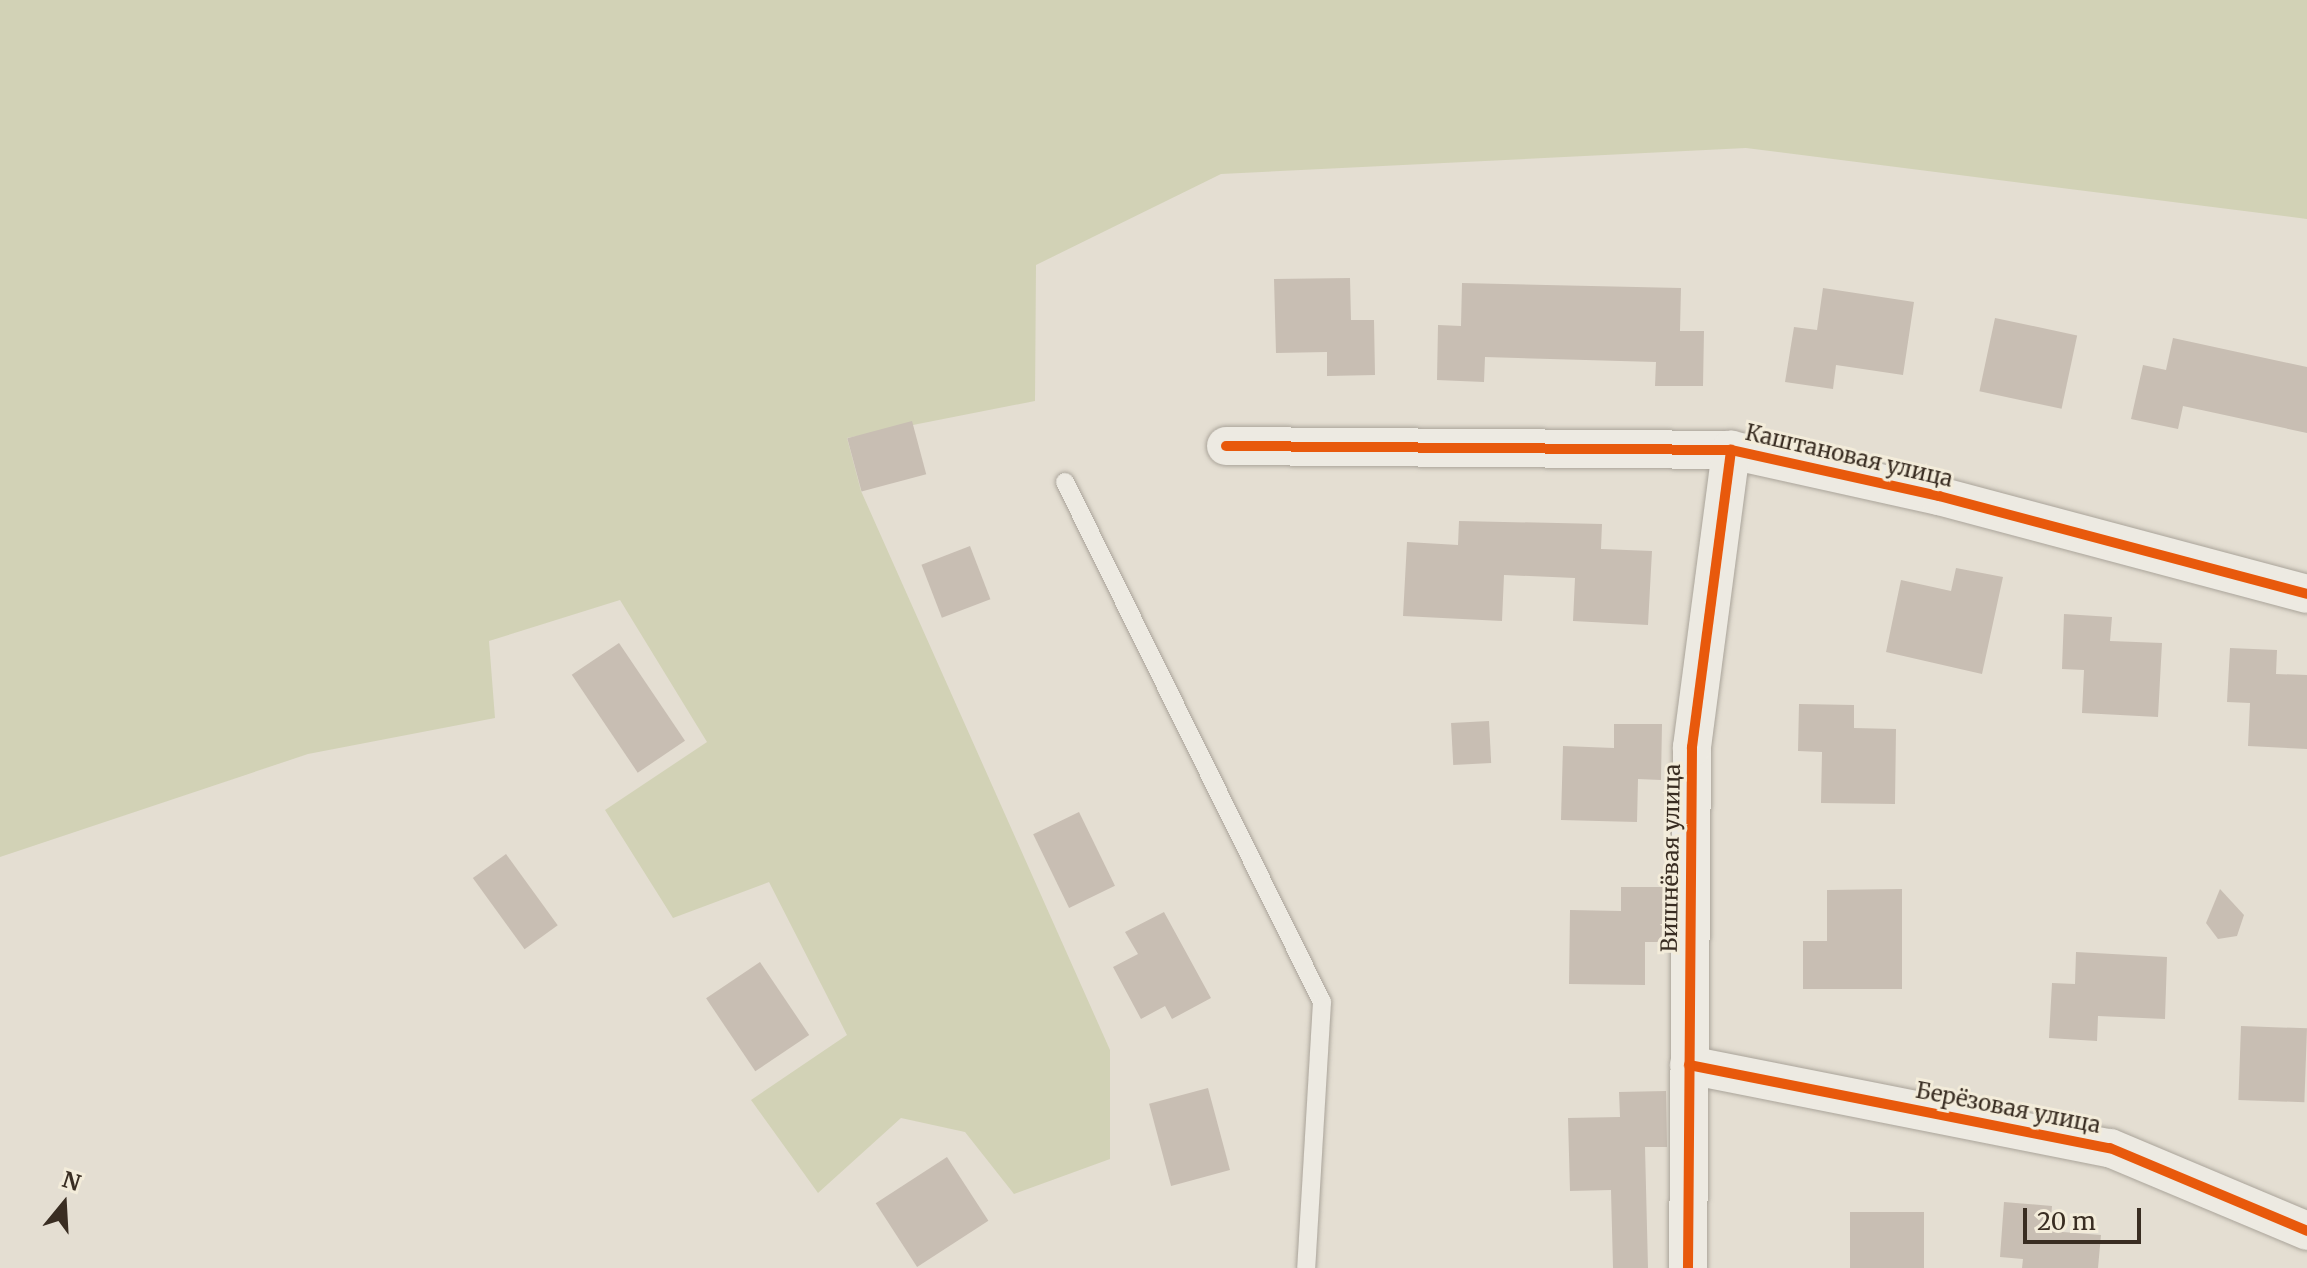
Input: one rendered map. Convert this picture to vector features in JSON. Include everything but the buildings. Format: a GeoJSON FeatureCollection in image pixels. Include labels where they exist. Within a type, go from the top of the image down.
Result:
{"type":"FeatureCollection","features":[{"type":"Feature","properties":{"kind":"street","name":"Каштановая улица"},"geometry":{"type":"LineString","coordinates":[[1226,446],[1731,450],[1939,496],[2307,594]]}},
{"type":"Feature","properties":{"kind":"street","name":"Вишнёвая улица"},"geometry":{"type":"LineString","coordinates":[[1688,1268],[1692,747],[1731,450]]}},
{"type":"Feature","properties":{"kind":"street","name":"Берёзовая улица"},"geometry":{"type":"LineString","coordinates":[[1689,1065],[2110,1148],[2307,1231]]}},
{"type":"Feature","properties":{"kind":"lane"},"geometry":{"type":"LineString","coordinates":[[1065,482],[1322,1002],[1307,1267]]}},
{"type":"Feature","properties":{"kind":"green space"},"geometry":{"type":"Polygon","coordinates":[[[0,0],[2307,0],[2307,219],[1746,148],[1221,174],[1036,265],[1035,401],[847,438],[861,491],[1110,1050],[1110,1159],[1014,1194],[965,1132],[901,1118],[818,1193],[751,1100],[847,1035],[769,882],[673,918],[605,810],[707,742],[620,600],[489,641],[495,718],[308,754],[0,857],[0,0]]]}},
{"type":"Feature","properties":{"kind":"cycle path"},"geometry":{"type":"LineString","coordinates":[[1226,446],[1731,450],[1939,496],[2307,594]]}},
{"type":"Feature","properties":{"kind":"cycle path"},"geometry":{"type":"LineString","coordinates":[[1688,1268],[1692,747],[1731,450]]}},
{"type":"Feature","properties":{"kind":"cycle path"},"geometry":{"type":"LineString","coordinates":[[1689,1065],[2110,1148],[2307,1231]]}}]}
